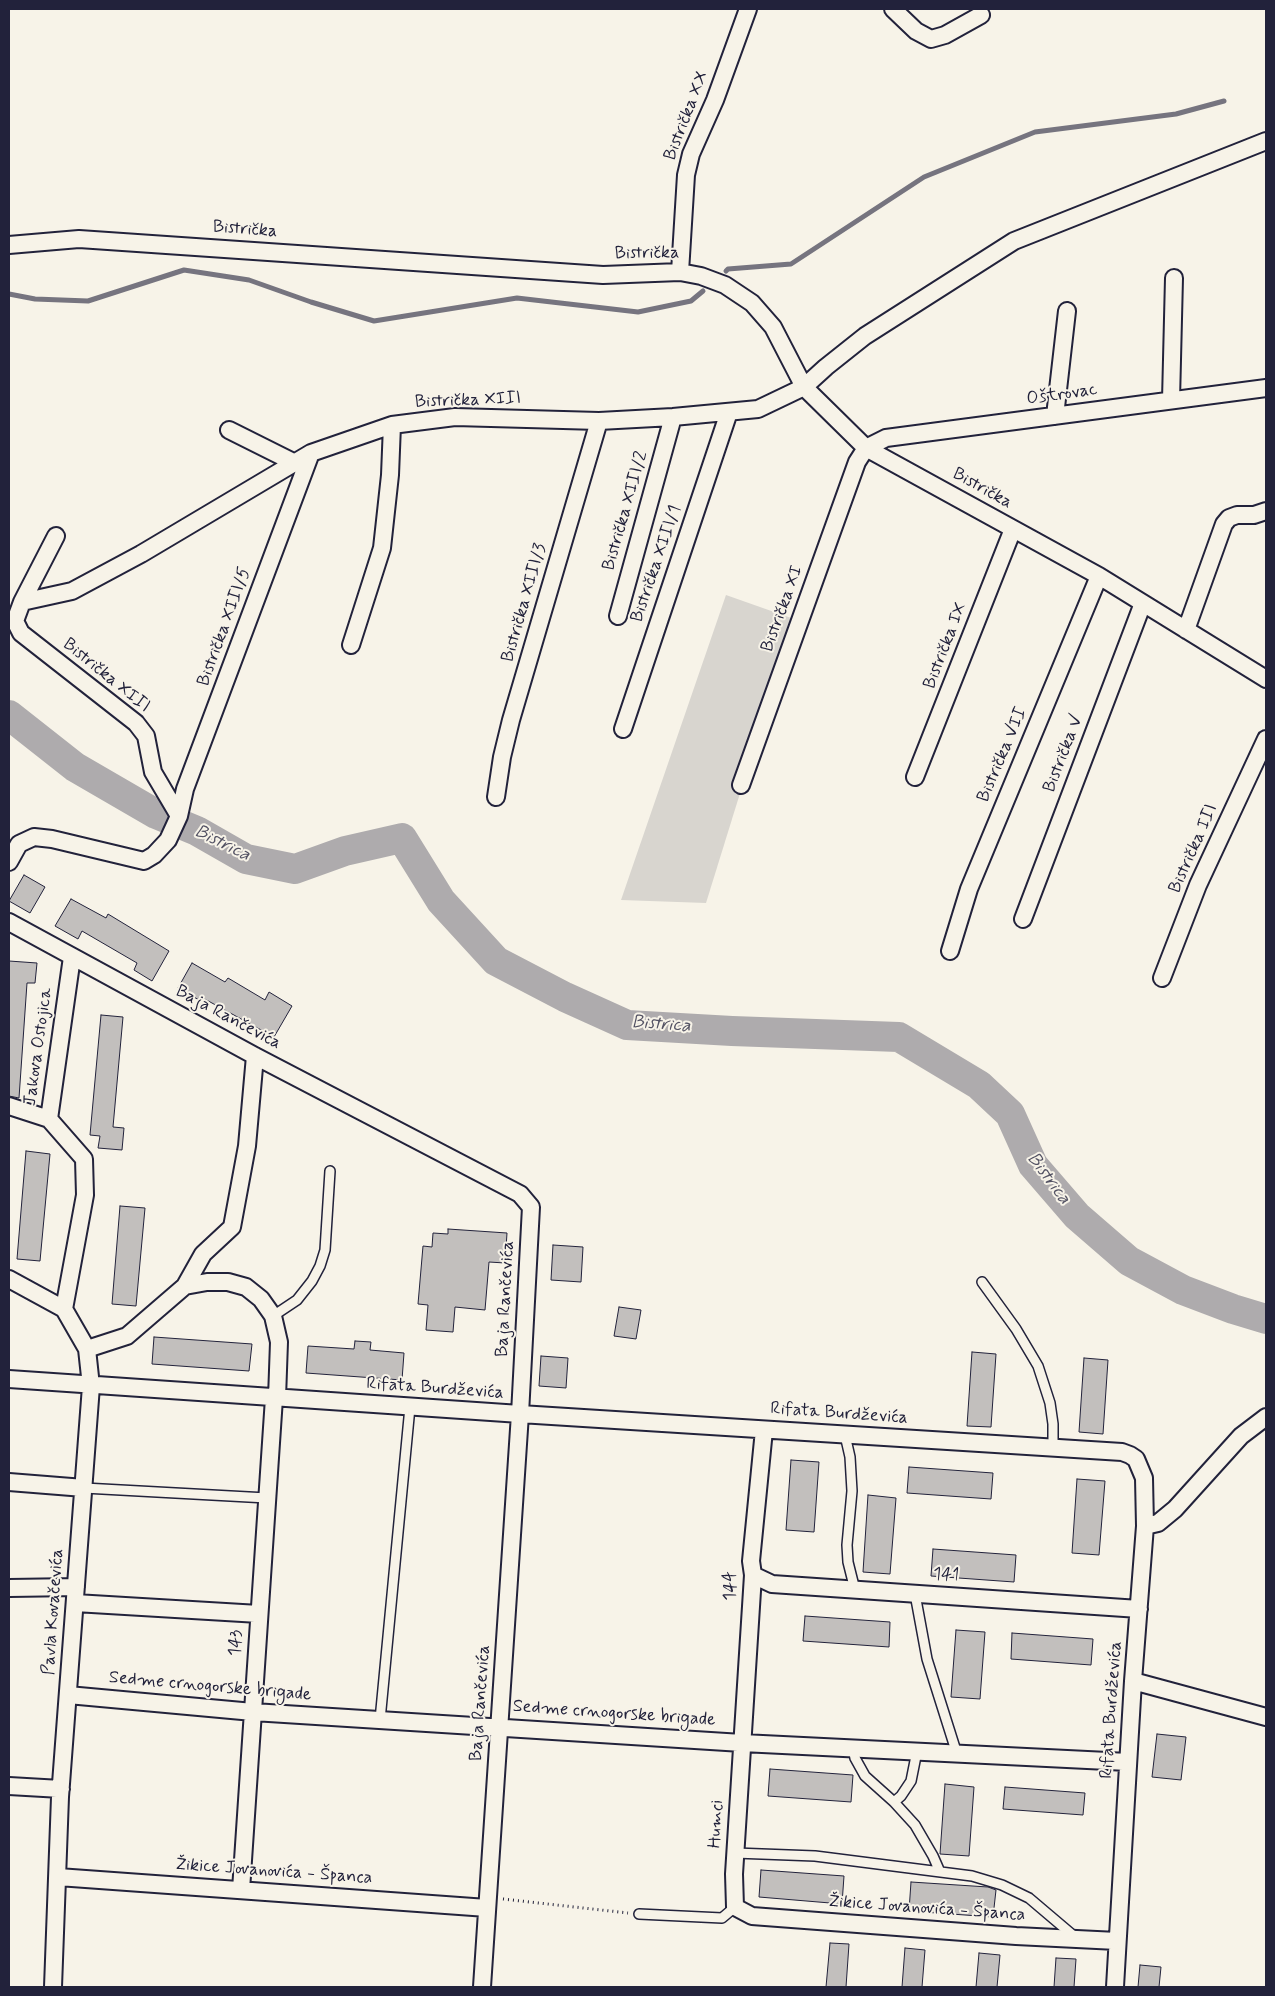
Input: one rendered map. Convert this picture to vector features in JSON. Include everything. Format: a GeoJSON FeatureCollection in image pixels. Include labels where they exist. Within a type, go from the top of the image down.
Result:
{"type":"FeatureCollection","features":[{"type":"Feature","properties":{"kind":"street","name":"Bistrička XX"},"geometry":{"type":"LineString","coordinates":[[680,272],[686,175],[691,154],[715,100],[748,9]]}},
{"type":"Feature","properties":{"kind":"street"},"geometry":{"type":"LineString","coordinates":[[893,9],[916,31],[931,39],[945,35],[980,15]]}},
{"type":"Feature","properties":{"kind":"street","name":"Bistrička XIII"},"geometry":{"type":"LineString","coordinates":[[22,602],[72,591],[141,554],[311,453],[392,425],[455,417],[599,421],[673,417],[758,409],[804,387],[864,336],[1014,241],[1266,141]]}},
{"type":"Feature","properties":{"kind":"street","name":"Bistrička"},"geometry":{"type":"LineString","coordinates":[[9,245],[79,239],[603,275],[680,272],[701,276],[725,285],[752,303],[773,327],[804,387],[866,448],[1099,576],[1266,679]]}},
{"type":"Feature","properties":{"kind":"street"},"geometry":{"type":"LineString","coordinates":[[1171,400],[1174,278]]}},
{"type":"Feature","properties":{"kind":"street"},"geometry":{"type":"LineString","coordinates":[[1055,416],[1067,311]]}},
{"type":"Feature","properties":{"kind":"street","name":"Oštrovac"},"geometry":{"type":"LineString","coordinates":[[866,448],[886,438],[1266,388]]}},
{"type":"Feature","properties":{"kind":"street","name":"Bistrička XIII/1"},"geometry":{"type":"LineString","coordinates":[[623,728],[729,412]]}},
{"type":"Feature","properties":{"kind":"street","name":"Bistrička XIII/2"},"geometry":{"type":"LineString","coordinates":[[618,616],[673,417]]}},
{"type":"Feature","properties":{"kind":"street","name":"Bistrička XIII/3"},"geometry":{"type":"LineString","coordinates":[[496,797],[502,757],[512,720],[599,421]]}},
{"type":"Feature","properties":{"kind":"street"},"geometry":{"type":"LineString","coordinates":[[351,645],[382,548],[390,475],[392,425]]}},
{"type":"Feature","properties":{"kind":"street"},"geometry":{"type":"LineString","coordinates":[[229,430],[294,463]]}},
{"type":"Feature","properties":{"kind":"street","name":"Bistrička XI"},"geometry":{"type":"LineString","coordinates":[[742,785],[857,462],[866,448]]}},
{"type":"Feature","properties":{"kind":"street","name":"Bistrička XIII/5"},"geometry":{"type":"LineString","coordinates":[[9,862],[19,844],[34,837],[52,839],[144,861],[154,855],[168,840],[179,816],[185,790],[311,453]]}},
{"type":"Feature","properties":{"kind":"street"},"geometry":{"type":"LineString","coordinates":[[1186,630],[1224,524],[1229,518],[1237,515],[1254,515],[1266,511]]}},
{"type":"Feature","properties":{"kind":"street","name":"Bistrička IX"},"geometry":{"type":"LineString","coordinates":[[915,777],[1013,529]]}},
{"type":"Feature","properties":{"kind":"street","name":"Bistrička XIII"},"geometry":{"type":"LineString","coordinates":[[56,536],[22,602],[15,621],[21,633],[136,724],[146,736],[153,772],[179,816]]}},
{"type":"Feature","properties":{"kind":"street","name":"Bistrička VII"},"geometry":{"type":"LineString","coordinates":[[950,951],[969,888],[1099,576]]}},
{"type":"Feature","properties":{"kind":"street","name":"Bistrička V"},"geometry":{"type":"LineString","coordinates":[[1022,919],[1143,603]]}},
{"type":"Feature","properties":{"kind":"street","name":"Bistrička III"},"geometry":{"type":"LineString","coordinates":[[1162,978],[1198,885],[1266,739]]}},
{"type":"Feature","properties":{"kind":"street","name":"Baja Rančevića"},"geometry":{"type":"LineString","coordinates":[[9,922],[255,1056],[520,1194],[531,1207],[520,1414],[482,1987]]}},
{"type":"Feature","properties":{"kind":"street","name":"Jakova Ostojica"},"geometry":{"type":"LineString","coordinates":[[64,1309],[85,1195],[84,1159],[49,1119],[72,956]]}},
{"type":"Feature","properties":{"kind":"street"},"geometry":{"type":"LineString","coordinates":[[87,1349],[127,1336],[185,1286],[203,1254],[232,1227],[247,1146],[255,1056]]}},
{"type":"Feature","properties":{"kind":"street"},"geometry":{"type":"LineString","coordinates":[[9,1106],[49,1119]]}},
{"type":"Feature","properties":{"kind":"street"},"geometry":{"type":"LineString","coordinates":[[9,1279],[64,1309]]}},
{"type":"Feature","properties":{"kind":"street"},"geometry":{"type":"LineString","coordinates":[[185,1286],[207,1282],[228,1282],[246,1287],[262,1299],[273,1316]]}},
{"type":"Feature","properties":{"kind":"street","name":"Pavla Kovačevića"},"geometry":{"type":"LineString","coordinates":[[54,1987],[61,1789],[91,1386],[87,1349],[64,1309]]}},
{"type":"Feature","properties":{"kind":"street","name":"143"},"geometry":{"type":"LineString","coordinates":[[240,1890],[267,1498],[276,1398],[279,1342],[273,1316]]}},
{"type":"Feature","properties":{"kind":"street","name":"Rifata Burdževića"},"geometry":{"type":"LineString","coordinates":[[9,1379],[410,1407],[1122,1452],[1130,1455],[1136,1459],[1144,1478],[1145,1526],[1133,1681],[1115,1987]]}},
{"type":"Feature","properties":{"kind":"street"},"geometry":{"type":"LineString","coordinates":[[1145,1526],[1158,1522],[1175,1509],[1241,1436],[1266,1417]]}},
{"type":"Feature","properties":{"kind":"street","name":"144"},"geometry":{"type":"LineString","coordinates":[[742,1743],[754,1575],[751,1561],[764,1430]]}},
{"type":"Feature","properties":{"kind":"street"},"geometry":{"type":"LineString","coordinates":[[9,1482],[84,1488]]}},
{"type":"Feature","properties":{"kind":"street","name":"141"},"geometry":{"type":"LineString","coordinates":[[754,1575],[772,1584],[1138,1609]]}},
{"type":"Feature","properties":{"kind":"street"},"geometry":{"type":"LineString","coordinates":[[9,1588],[259,1614]]}},
{"type":"Feature","properties":{"kind":"street"},"geometry":{"type":"LineString","coordinates":[[1133,1681],[1266,1718]]}},
{"type":"Feature","properties":{"kind":"street","name":"Sedme crnogorske brigade"},"geometry":{"type":"LineString","coordinates":[[68,1695],[252,1712],[742,1743],[1128,1762]]}},
{"type":"Feature","properties":{"kind":"street","name":"Humci"},"geometry":{"type":"LineString","coordinates":[[735,1908],[734,1892],[742,1743]]}},
{"type":"Feature","properties":{"kind":"street"},"geometry":{"type":"LineString","coordinates":[[9,1786],[61,1789]]}},
{"type":"Feature","properties":{"kind":"street","name":"Žikice Jovanovića - Španca"},"geometry":{"type":"LineString","coordinates":[[58,1877],[240,1890],[487,1903]]}},
{"type":"Feature","properties":{"kind":"street","name":"Žikice Jovanovića - Španca"},"geometry":{"type":"LineString","coordinates":[[735,1908],[752,1916],[1118,1941]]}},
{"type":"Feature","properties":{"kind":"lane"},"geometry":{"type":"LineString","coordinates":[[273,1316],[297,1300],[312,1281],[320,1266],[324,1250],[330,1171]]}},
{"type":"Feature","properties":{"kind":"lane"},"geometry":{"type":"LineString","coordinates":[[982,1282],[1028,1346],[1038,1366],[1050,1404],[1053,1424],[1053,1448]]}},
{"type":"Feature","properties":{"kind":"lane"},"geometry":{"type":"LineString","coordinates":[[380,1720],[410,1407]]}},
{"type":"Feature","properties":{"kind":"lane"},"geometry":{"type":"LineString","coordinates":[[845,1435],[850,1456],[852,1491],[847,1545],[848,1562],[855,1590]]}},
{"type":"Feature","properties":{"kind":"lane"},"geometry":{"type":"LineString","coordinates":[[84,1488],[267,1498]]}},
{"type":"Feature","properties":{"kind":"lane"},"geometry":{"type":"LineString","coordinates":[[915,1594],[927,1659],[957,1754]]}},
{"type":"Feature","properties":{"kind":"lane"},"geometry":{"type":"LineString","coordinates":[[853,1748],[855,1758],[865,1776],[894,1802],[915,1825],[925,1840],[940,1872]]}},
{"type":"Feature","properties":{"kind":"lane"},"geometry":{"type":"LineString","coordinates":[[894,1802],[901,1796],[911,1781],[917,1751]]}},
{"type":"Feature","properties":{"kind":"lane"},"geometry":{"type":"LineString","coordinates":[[736,1853],[815,1856],[972,1876],[988,1880],[1028,1898],[1078,1939]]}},
{"type":"Feature","properties":{"kind":"lane"},"geometry":{"type":"LineString","coordinates":[[639,1914],[722,1918],[735,1908]]}},
{"type":"Feature","properties":{"kind":"path"},"geometry":{"type":"LineString","coordinates":[[487,1903],[639,1914]]}},
{"type":"Feature","properties":{"kind":"shaded area"},"geometry":{"type":"Polygon","coordinates":[[[726,595],[794,619],[706,903],[621,900],[726,595]]]}},
{"type":"Feature","properties":{"kind":"building"},"geometry":{"type":"Polygon","coordinates":[[[24,875],[45,887],[30,913],[9,901],[24,875]]]}},
{"type":"Feature","properties":{"kind":"building"},"geometry":{"type":"Polygon","coordinates":[[[71,899],[106,918],[108,914],[169,951],[152,981],[134,970],[137,963],[82,931],[78,939],[55,926],[71,899]]]}},
{"type":"Feature","properties":{"kind":"building"},"geometry":{"type":"Polygon","coordinates":[[[9,961],[37,963],[35,983],[27,983],[19,1098],[9,1096],[9,961]]]}},
{"type":"Feature","properties":{"kind":"building"},"geometry":{"type":"Polygon","coordinates":[[[192,963],[225,982],[228,978],[265,1000],[269,992],[292,1006],[274,1037],[201,997],[199,1000],[178,988],[192,963]]]}},
{"type":"Feature","properties":{"kind":"building"},"geometry":{"type":"Polygon","coordinates":[[[101,1015],[123,1017],[113,1127],[124,1128],[122,1150],[98,1148],[100,1136],[90,1135],[101,1015]]]}},
{"type":"Feature","properties":{"kind":"building"},"geometry":{"type":"Polygon","coordinates":[[[26,1151],[50,1154],[40,1261],[17,1259],[26,1151]]]}},
{"type":"Feature","properties":{"kind":"building"},"geometry":{"type":"Polygon","coordinates":[[[120,1206],[145,1208],[136,1306],[112,1304],[120,1206]]]}},
{"type":"Feature","properties":{"kind":"building"},"geometry":{"type":"Polygon","coordinates":[[[448,1229],[507,1233],[505,1263],[489,1262],[485,1310],[455,1307],[453,1332],[426,1330],[428,1305],[418,1304],[423,1246],[432,1247],[433,1233],[448,1234],[448,1229]]]}},
{"type":"Feature","properties":{"kind":"building"},"geometry":{"type":"Polygon","coordinates":[[[553,1245],[583,1247],[581,1282],[551,1280],[553,1245]]]}},
{"type":"Feature","properties":{"kind":"building"},"geometry":{"type":"Polygon","coordinates":[[[619,1307],[641,1310],[636,1339],[614,1336],[619,1307]]]}},
{"type":"Feature","properties":{"kind":"building"},"geometry":{"type":"Polygon","coordinates":[[[154,1337],[252,1344],[249,1371],[152,1364],[154,1337]]]}},
{"type":"Feature","properties":{"kind":"building"},"geometry":{"type":"Polygon","coordinates":[[[355,1341],[371,1342],[370,1350],[404,1353],[402,1380],[306,1373],[308,1346],[354,1349],[355,1341]]]}},
{"type":"Feature","properties":{"kind":"building"},"geometry":{"type":"Polygon","coordinates":[[[972,1352],[996,1354],[991,1427],[967,1426],[972,1352]]]}},
{"type":"Feature","properties":{"kind":"building"},"geometry":{"type":"Polygon","coordinates":[[[541,1356],[568,1358],[566,1388],[539,1386],[541,1356]]]}},
{"type":"Feature","properties":{"kind":"building"},"geometry":{"type":"Polygon","coordinates":[[[1084,1358],[1108,1360],[1103,1434],[1079,1432],[1084,1358]]]}},
{"type":"Feature","properties":{"kind":"building"},"geometry":{"type":"Polygon","coordinates":[[[791,1460],[819,1462],[814,1532],[786,1530],[791,1460]]]}},
{"type":"Feature","properties":{"kind":"building"},"geometry":{"type":"Polygon","coordinates":[[[909,1467],[993,1473],[991,1499],[907,1493],[909,1467]]]}},
{"type":"Feature","properties":{"kind":"building"},"geometry":{"type":"Polygon","coordinates":[[[1077,1479],[1105,1481],[1099,1555],[1072,1553],[1077,1479]]]}},
{"type":"Feature","properties":{"kind":"building"},"geometry":{"type":"Polygon","coordinates":[[[868,1495],[896,1498],[890,1574],[863,1572],[868,1495]]]}},
{"type":"Feature","properties":{"kind":"building"},"geometry":{"type":"Polygon","coordinates":[[[933,1549],[1016,1555],[1014,1582],[931,1576],[933,1549]]]}},
{"type":"Feature","properties":{"kind":"building"},"geometry":{"type":"Polygon","coordinates":[[[805,1616],[890,1622],[889,1647],[803,1641],[805,1616]]]}},
{"type":"Feature","properties":{"kind":"building"},"geometry":{"type":"Polygon","coordinates":[[[956,1630],[985,1632],[980,1699],[951,1697],[956,1630]]]}},
{"type":"Feature","properties":{"kind":"building"},"geometry":{"type":"Polygon","coordinates":[[[1012,1633],[1093,1639],[1091,1665],[1011,1659],[1012,1633]]]}},
{"type":"Feature","properties":{"kind":"building"},"geometry":{"type":"Polygon","coordinates":[[[1157,1734],[1186,1737],[1181,1780],[1152,1777],[1157,1734]]]}},
{"type":"Feature","properties":{"kind":"building"},"geometry":{"type":"Polygon","coordinates":[[[770,1769],[853,1775],[851,1802],[768,1796],[770,1769]]]}},
{"type":"Feature","properties":{"kind":"building"},"geometry":{"type":"Polygon","coordinates":[[[945,1784],[974,1787],[969,1856],[940,1854],[945,1784]]]}},
{"type":"Feature","properties":{"kind":"building"},"geometry":{"type":"Polygon","coordinates":[[[1005,1787],[1085,1793],[1083,1815],[1003,1809],[1005,1787]]]}},
{"type":"Feature","properties":{"kind":"building"},"geometry":{"type":"Polygon","coordinates":[[[761,1870],[844,1876],[842,1904],[759,1897],[761,1870]]]}},
{"type":"Feature","properties":{"kind":"building"},"geometry":{"type":"Polygon","coordinates":[[[911,1882],[988,1887],[996,1890],[993,1917],[909,1911],[911,1882]]]}},
{"type":"Feature","properties":{"kind":"building"},"geometry":{"type":"Polygon","coordinates":[[[830,1943],[849,1944],[846,1987],[826,1987],[830,1943]]]}},
{"type":"Feature","properties":{"kind":"building"},"geometry":{"type":"Polygon","coordinates":[[[905,1948],[925,1950],[922,1987],[902,1987],[905,1948]]]}},
{"type":"Feature","properties":{"kind":"building"},"geometry":{"type":"Polygon","coordinates":[[[979,1953],[1000,1955],[997,1987],[976,1987],[979,1953]]]}},
{"type":"Feature","properties":{"kind":"building"},"geometry":{"type":"Polygon","coordinates":[[[1056,1958],[1076,1959],[1074,1987],[1054,1987],[1056,1958]]]}},
{"type":"Feature","properties":{"kind":"building"},"geometry":{"type":"Polygon","coordinates":[[[1140,1965],[1161,1967],[1159,1987],[1138,1987],[1140,1965]]]}},
{"type":"Feature","properties":{"kind":"waterway"},"geometry":{"type":"LineString","coordinates":[[726,271],[728,269],[791,264],[924,177],[1035,132],[1176,114],[1224,101]]}},
{"type":"Feature","properties":{"kind":"waterway"},"geometry":{"type":"LineString","coordinates":[[9,294],[35,299],[88,301],[184,270],[249,280],[311,302],[374,321],[517,298],[638,312],[691,301],[703,291]]}},
{"type":"Feature","properties":{"kind":"waterway","name":"Bistrica"},"geometry":{"type":"LineString","coordinates":[[9,715],[75,767],[156,814],[197,831],[246,859],[295,869],[345,851],[402,838],[441,901],[496,961],[565,997],[627,1025],[899,1037],[979,1085],[1010,1114],[1033,1165],[1077,1216],[1129,1261],[1183,1290],[1266,1319]]}}]}
